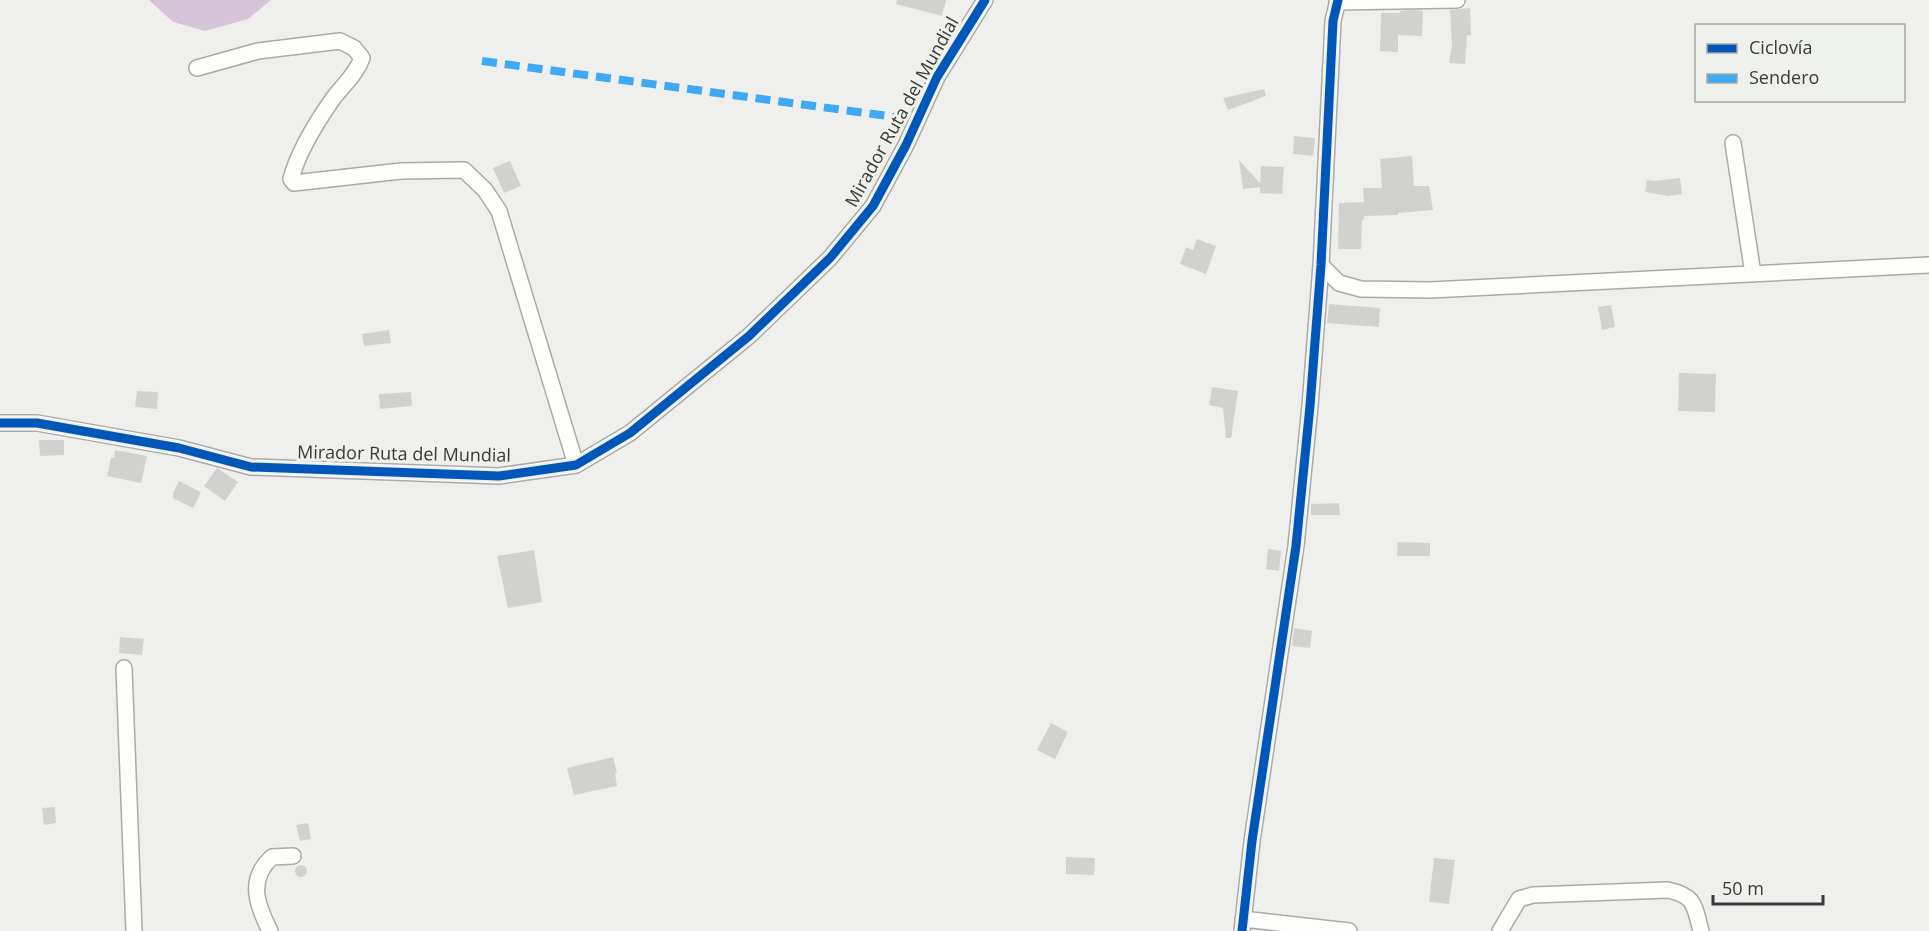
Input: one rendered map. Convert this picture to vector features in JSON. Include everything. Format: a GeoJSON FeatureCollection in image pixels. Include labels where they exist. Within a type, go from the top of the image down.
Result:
{"type":"FeatureCollection","features":[{"type":"Feature","properties":{"kind":"street","name":"Mirador Ruta del Mundial"},"geometry":{"type":"LineString","coordinates":[[0,423],[37,423],[179,448],[251,466],[499,476],[576,465],[630,433],[749,336],[830,258],[873,206],[906,145],[937,76],[985,0]]}},
{"type":"Feature","properties":{"kind":"street"},"geometry":{"type":"LineString","coordinates":[[1349,931],[1242,925],[1252,841],[1296,546],[1321,265],[1333,21],[1337,1],[1457,0]]}},
{"type":"Feature","properties":{"kind":"street"},"geometry":{"type":"LineString","coordinates":[[197,68],[258,51],[340,41],[354,48],[362,58],[358,68],[333,99],[311,133],[291,179],[294,183],[401,171],[464,170],[485,190],[499,211],[576,465]]}},
{"type":"Feature","properties":{"kind":"street"},"geometry":{"type":"LineString","coordinates":[[1732,143],[1754,274]]}},
{"type":"Feature","properties":{"kind":"street"},"geometry":{"type":"LineString","coordinates":[[1321,265],[1339,283],[1361,290],[1430,290],[1929,265]]}},
{"type":"Feature","properties":{"kind":"street"},"geometry":{"type":"LineString","coordinates":[[124,668],[134,931]]}},
{"type":"Feature","properties":{"kind":"street"},"geometry":{"type":"LineString","coordinates":[[270,931],[259,909],[255,893],[263,865],[272,856],[293,856]]}},
{"type":"Feature","properties":{"kind":"street"},"geometry":{"type":"LineString","coordinates":[[1500,931],[1519,899],[1533,895],[1668,890],[1684,894],[1693,902],[1701,931]]}},
{"type":"Feature","properties":{"kind":"shaded area"},"geometry":{"type":"Polygon","coordinates":[[[149,0],[271,0],[248,19],[205,31],[173,22],[149,0]]]}},
{"type":"Feature","properties":{"kind":"building"},"geometry":{"type":"Polygon","coordinates":[[[897,0],[946,0],[942,16],[896,4],[897,0]]]}},
{"type":"Feature","properties":{"kind":"building"},"geometry":{"type":"Polygon","coordinates":[[[1470,8],[1471,35],[1467,35],[1465,64],[1449,63],[1452,45],[1450,10],[1470,8]]]}},
{"type":"Feature","properties":{"kind":"building"},"geometry":{"type":"Polygon","coordinates":[[[1423,11],[1422,36],[1398,35],[1398,52],[1380,51],[1381,13],[1423,11]]]}},
{"type":"Feature","properties":{"kind":"building"},"geometry":{"type":"Polygon","coordinates":[[[1264,89],[1266,96],[1228,110],[1223,98],[1264,89]]]}},
{"type":"Feature","properties":{"kind":"building"},"geometry":{"type":"Polygon","coordinates":[[[1294,136],[1315,138],[1313,156],[1293,154],[1294,136]]]}},
{"type":"Feature","properties":{"kind":"building"},"geometry":{"type":"Polygon","coordinates":[[[1412,156],[1414,186],[1429,186],[1433,210],[1398,213],[1398,215],[1364,216],[1361,249],[1338,249],[1339,203],[1364,202],[1363,188],[1382,188],[1380,159],[1412,156]]]}},
{"type":"Feature","properties":{"kind":"building"},"geometry":{"type":"Polygon","coordinates":[[[1239,160],[1260,183],[1261,166],[1284,167],[1282,194],[1260,193],[1260,187],[1243,189],[1239,160]]]}},
{"type":"Feature","properties":{"kind":"building"},"geometry":{"type":"Polygon","coordinates":[[[510,161],[521,186],[504,193],[493,168],[510,161]]]}},
{"type":"Feature","properties":{"kind":"building"},"geometry":{"type":"Polygon","coordinates":[[[1680,178],[1682,194],[1668,196],[1645,192],[1647,180],[1680,178]]]}},
{"type":"Feature","properties":{"kind":"building"},"geometry":{"type":"Polygon","coordinates":[[[1197,239],[1216,246],[1206,274],[1180,264],[1186,247],[1193,250],[1197,239]]]}},
{"type":"Feature","properties":{"kind":"building"},"geometry":{"type":"Polygon","coordinates":[[[1329,304],[1380,308],[1379,327],[1327,323],[1329,304]]]}},
{"type":"Feature","properties":{"kind":"building"},"geometry":{"type":"Polygon","coordinates":[[[1611,305],[1615,327],[1602,330],[1598,307],[1611,305]]]}},
{"type":"Feature","properties":{"kind":"building"},"geometry":{"type":"Polygon","coordinates":[[[389,330],[391,343],[364,346],[362,334],[389,330]]]}},
{"type":"Feature","properties":{"kind":"building"},"geometry":{"type":"Polygon","coordinates":[[[1679,373],[1716,374],[1715,412],[1678,411],[1679,373]]]}},
{"type":"Feature","properties":{"kind":"building"},"geometry":{"type":"Polygon","coordinates":[[[1212,387],[1238,391],[1231,438],[1226,438],[1223,408],[1209,405],[1212,387]]]}},
{"type":"Feature","properties":{"kind":"building"},"geometry":{"type":"Polygon","coordinates":[[[137,391],[158,392],[157,409],[135,407],[137,391]]]}},
{"type":"Feature","properties":{"kind":"building"},"geometry":{"type":"Polygon","coordinates":[[[411,392],[412,406],[380,409],[379,394],[411,392]]]}},
{"type":"Feature","properties":{"kind":"building"},"geometry":{"type":"Polygon","coordinates":[[[39,440],[64,440],[64,455],[40,456],[39,440]]]}},
{"type":"Feature","properties":{"kind":"building"},"geometry":{"type":"Polygon","coordinates":[[[115,450],[147,456],[141,483],[107,476],[115,450]]]}},
{"type":"Feature","properties":{"kind":"building"},"geometry":{"type":"Polygon","coordinates":[[[217,468],[238,482],[225,501],[204,486],[217,468]]]}},
{"type":"Feature","properties":{"kind":"building"},"geometry":{"type":"Polygon","coordinates":[[[179,481],[201,492],[193,508],[173,498],[179,481]]]}},
{"type":"Feature","properties":{"kind":"building"},"geometry":{"type":"Polygon","coordinates":[[[1339,503],[1340,515],[1311,515],[1311,504],[1339,503]]]}},
{"type":"Feature","properties":{"kind":"building"},"geometry":{"type":"Polygon","coordinates":[[[1398,542],[1430,543],[1430,556],[1397,556],[1398,542]]]}},
{"type":"Feature","properties":{"kind":"building"},"geometry":{"type":"Polygon","coordinates":[[[1268,549],[1281,551],[1279,571],[1266,569],[1268,549]]]}},
{"type":"Feature","properties":{"kind":"building"},"geometry":{"type":"Polygon","coordinates":[[[534,550],[542,602],[508,608],[497,556],[534,550]]]}},
{"type":"Feature","properties":{"kind":"building"},"geometry":{"type":"Polygon","coordinates":[[[1294,628],[1312,631],[1310,648],[1292,646],[1294,628]]]}},
{"type":"Feature","properties":{"kind":"building"},"geometry":{"type":"Polygon","coordinates":[[[120,637],[144,639],[142,655],[119,653],[120,637]]]}},
{"type":"Feature","properties":{"kind":"building"},"geometry":{"type":"Polygon","coordinates":[[[1051,723],[1068,732],[1055,759],[1037,750],[1051,723]]]}},
{"type":"Feature","properties":{"kind":"building"},"geometry":{"type":"Polygon","coordinates":[[[613,757],[617,772],[615,773],[617,786],[574,795],[567,768],[613,757]]]}},
{"type":"Feature","properties":{"kind":"building"},"geometry":{"type":"Polygon","coordinates":[[[55,807],[56,823],[44,825],[42,808],[55,807]]]}},
{"type":"Feature","properties":{"kind":"building"},"geometry":{"type":"Polygon","coordinates":[[[308,823],[311,839],[300,841],[296,825],[308,823]]]}},
{"type":"Feature","properties":{"kind":"building"},"geometry":{"type":"Polygon","coordinates":[[[1066,857],[1095,858],[1094,875],[1066,874],[1066,857]]]}},
{"type":"Feature","properties":{"kind":"building"},"geometry":{"type":"Polygon","coordinates":[[[1434,858],[1455,860],[1449,904],[1429,902],[1434,858]]]}},
{"type":"Feature","properties":{"kind":"building"},"geometry":{"type":"Polygon","coordinates":[[[301,865],[307,871],[301,877],[295,871],[301,865]]]}},
{"type":"Feature","properties":{"kind":"marked path"},"geometry":{"type":"LineString","coordinates":[[482,61],[917,120]]}},
{"type":"Feature","properties":{"kind":"cycle path"},"geometry":{"type":"LineString","coordinates":[[0,423],[37,423],[179,448],[251,467],[499,476],[576,465],[630,433],[749,336],[830,258],[873,206],[906,145],[937,77],[985,0]]}},
{"type":"Feature","properties":{"kind":"cycle path"},"geometry":{"type":"LineString","coordinates":[[1242,931],[1252,841],[1296,546],[1321,265],[1333,21],[1338,0]]}}]}
